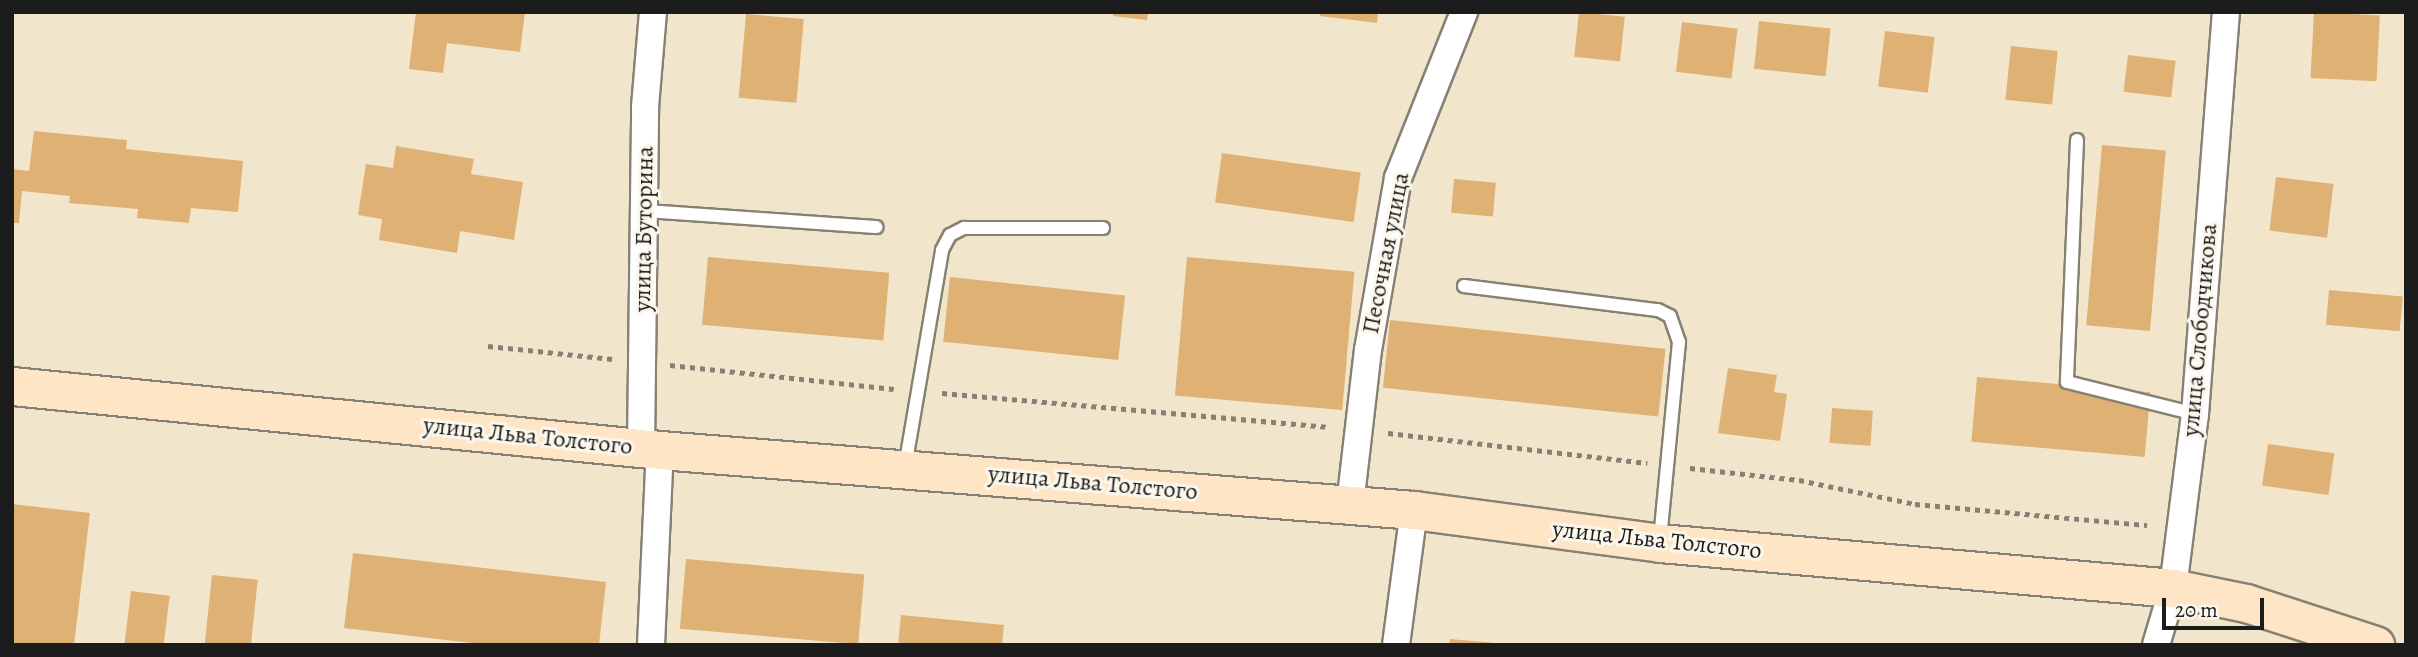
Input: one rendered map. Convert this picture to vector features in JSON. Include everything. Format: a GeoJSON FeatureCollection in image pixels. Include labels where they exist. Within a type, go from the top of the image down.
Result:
{"type":"FeatureCollection","features":[{"type":"Feature","properties":{"kind":"main road","name":"улица Льва Толстого"},"geometry":{"type":"LineString","coordinates":[[12,386],[650,448],[1414,510],[1660,543],[2173,587],[2246,603],[2375,645]]}},
{"type":"Feature","properties":{"kind":"street","name":"улица Буторина"},"geometry":{"type":"LineString","coordinates":[[650,645],[645,107],[653,12]]}},
{"type":"Feature","properties":{"kind":"street","name":"Песочная улица"},"geometry":{"type":"LineString","coordinates":[[1350,505],[1368,350],[1398,178],[1464,12]]}},
{"type":"Feature","properties":{"kind":"street","name":"улица Слободчикова"},"geometry":{"type":"LineString","coordinates":[[2156,645],[2173,587],[2194,414],[2226,12]]}},
{"type":"Feature","properties":{"kind":"street"},"geometry":{"type":"LineString","coordinates":[[1396,645],[1414,510]]}},
{"type":"Feature","properties":{"kind":"lane"},"geometry":{"type":"LineString","coordinates":[[2077,140],[2067,382],[2194,414]]}},
{"type":"Feature","properties":{"kind":"lane"},"geometry":{"type":"LineString","coordinates":[[645,211],[876,227]]}},
{"type":"Feature","properties":{"kind":"lane"},"geometry":{"type":"LineString","coordinates":[[905,467],[942,250],[950,235],[964,228],[1103,228]]}},
{"type":"Feature","properties":{"kind":"lane"},"geometry":{"type":"LineString","coordinates":[[1464,286],[1658,310],[1670,316],[1679,342],[1660,543]]}},
{"type":"Feature","properties":{"kind":"path"},"geometry":{"type":"LineString","coordinates":[[488,346],[624,361]]}},
{"type":"Feature","properties":{"kind":"path"},"geometry":{"type":"LineString","coordinates":[[665,365],[896,389]]}},
{"type":"Feature","properties":{"kind":"path"},"geometry":{"type":"LineString","coordinates":[[938,393],[1342,428]]}},
{"type":"Feature","properties":{"kind":"path"},"geometry":{"type":"LineString","coordinates":[[1384,433],[1661,465]]}},
{"type":"Feature","properties":{"kind":"path"},"geometry":{"type":"LineString","coordinates":[[1675,466],[1799,481],[1915,504],[2147,525]]}},
{"type":"Feature","properties":{"kind":"building"},"geometry":{"type":"Polygon","coordinates":[[[416,12],[525,12],[520,52],[447,43],[443,73],[409,69],[416,12]]]}},
{"type":"Feature","properties":{"kind":"building"},"geometry":{"type":"Polygon","coordinates":[[[1114,12],[1148,12],[1147,20],[1113,16],[1114,12]]]}},
{"type":"Feature","properties":{"kind":"building"},"geometry":{"type":"Polygon","coordinates":[[[1320,12],[1378,12],[1377,23],[1320,16],[1320,12]]]}},
{"type":"Feature","properties":{"kind":"building"},"geometry":{"type":"Polygon","coordinates":[[[1579,12],[1625,17],[1620,62],[1574,57],[1579,12]]]}},
{"type":"Feature","properties":{"kind":"building"},"geometry":{"type":"Polygon","coordinates":[[[2314,12],[2380,15],[2376,81],[2311,78],[2314,12]]]}},
{"type":"Feature","properties":{"kind":"building"},"geometry":{"type":"Polygon","coordinates":[[[746,14],[804,19],[796,103],[739,98],[746,14]]]}},
{"type":"Feature","properties":{"kind":"building"},"geometry":{"type":"Polygon","coordinates":[[[1759,21],[1831,29],[1826,76],[1754,69],[1759,21]]]}},
{"type":"Feature","properties":{"kind":"building"},"geometry":{"type":"Polygon","coordinates":[[[1682,22],[1738,29],[1731,78],[1676,72],[1682,22]]]}},
{"type":"Feature","properties":{"kind":"building"},"geometry":{"type":"Polygon","coordinates":[[[1885,31],[1935,37],[1928,93],[1878,87],[1885,31]]]}},
{"type":"Feature","properties":{"kind":"building"},"geometry":{"type":"Polygon","coordinates":[[[2011,46],[2058,51],[2052,105],[2005,100],[2011,46]]]}},
{"type":"Feature","properties":{"kind":"building"},"geometry":{"type":"Polygon","coordinates":[[[2128,55],[2176,61],[2171,98],[2123,92],[2128,55]]]}},
{"type":"Feature","properties":{"kind":"building"},"geometry":{"type":"Polygon","coordinates":[[[34,131],[127,140],[126,149],[243,161],[238,212],[191,208],[189,223],[137,218],[138,209],[69,203],[70,196],[22,191],[19,223],[12,223],[12,169],[29,171],[34,131]]]}},
{"type":"Feature","properties":{"kind":"building"},"geometry":{"type":"Polygon","coordinates":[[[2102,145],[2166,151],[2150,331],[2086,325],[2102,145]]]}},
{"type":"Feature","properties":{"kind":"building"},"geometry":{"type":"Polygon","coordinates":[[[396,146],[474,159],[471,174],[523,182],[514,240],[460,231],[457,253],[379,240],[382,219],[358,215],[366,164],[393,168],[396,146]]]}},
{"type":"Feature","properties":{"kind":"building"},"geometry":{"type":"Polygon","coordinates":[[[1222,153],[1361,172],[1354,222],[1215,203],[1222,153]]]}},
{"type":"Feature","properties":{"kind":"building"},"geometry":{"type":"Polygon","coordinates":[[[2276,177],[2334,184],[2327,238],[2269,231],[2276,177]]]}},
{"type":"Feature","properties":{"kind":"building"},"geometry":{"type":"Polygon","coordinates":[[[1454,179],[1496,183],[1493,217],[1451,213],[1454,179]]]}},
{"type":"Feature","properties":{"kind":"building"},"geometry":{"type":"Polygon","coordinates":[[[708,257],[889,273],[883,341],[702,325],[708,257]]]}},
{"type":"Feature","properties":{"kind":"building"},"geometry":{"type":"Polygon","coordinates":[[[1187,257],[1354,272],[1342,410],[1175,395],[1187,257]]]}},
{"type":"Feature","properties":{"kind":"building"},"geometry":{"type":"Polygon","coordinates":[[[950,277],[1125,295],[1118,360],[943,342],[950,277]]]}},
{"type":"Feature","properties":{"kind":"building"},"geometry":{"type":"Polygon","coordinates":[[[2329,290],[2403,296],[2400,331],[2326,325],[2329,290]]]}},
{"type":"Feature","properties":{"kind":"building"},"geometry":{"type":"Polygon","coordinates":[[[1390,320],[1665,349],[1658,417],[1383,388],[1390,320]]]}},
{"type":"Feature","properties":{"kind":"building"},"geometry":{"type":"Polygon","coordinates":[[[1728,368],[1777,375],[1774,392],[1787,394],[1780,441],[1718,433],[1728,368]]]}},
{"type":"Feature","properties":{"kind":"building"},"geometry":{"type":"Polygon","coordinates":[[[1977,377],[2150,392],[2145,457],[1971,442],[1977,377]]]}},
{"type":"Feature","properties":{"kind":"building"},"geometry":{"type":"Polygon","coordinates":[[[1832,408],[1873,411],[1870,446],[1830,443],[1832,408]]]}},
{"type":"Feature","properties":{"kind":"building"},"geometry":{"type":"Polygon","coordinates":[[[2268,444],[2334,453],[2329,495],[2262,486],[2268,444]]]}},
{"type":"Feature","properties":{"kind":"building"},"geometry":{"type":"Polygon","coordinates":[[[12,504],[90,513],[74,645],[12,645],[12,504]]]}},
{"type":"Feature","properties":{"kind":"building"},"geometry":{"type":"Polygon","coordinates":[[[353,553],[606,582],[599,645],[489,645],[344,628],[353,553]]]}},
{"type":"Feature","properties":{"kind":"building"},"geometry":{"type":"Polygon","coordinates":[[[686,559],[864,575],[858,644],[680,629],[686,559]]]}},
{"type":"Feature","properties":{"kind":"building"},"geometry":{"type":"Polygon","coordinates":[[[212,575],[258,580],[251,645],[205,645],[212,575]]]}},
{"type":"Feature","properties":{"kind":"building"},"geometry":{"type":"Polygon","coordinates":[[[131,591],[170,596],[164,645],[124,645],[131,591]]]}},
{"type":"Feature","properties":{"kind":"building"},"geometry":{"type":"Polygon","coordinates":[[[901,615],[1004,625],[1002,645],[898,645],[901,615]]]}},
{"type":"Feature","properties":{"kind":"building"},"geometry":{"type":"Polygon","coordinates":[[[1450,639],[1495,643],[1495,645],[1449,645],[1450,639]]]}}]}
